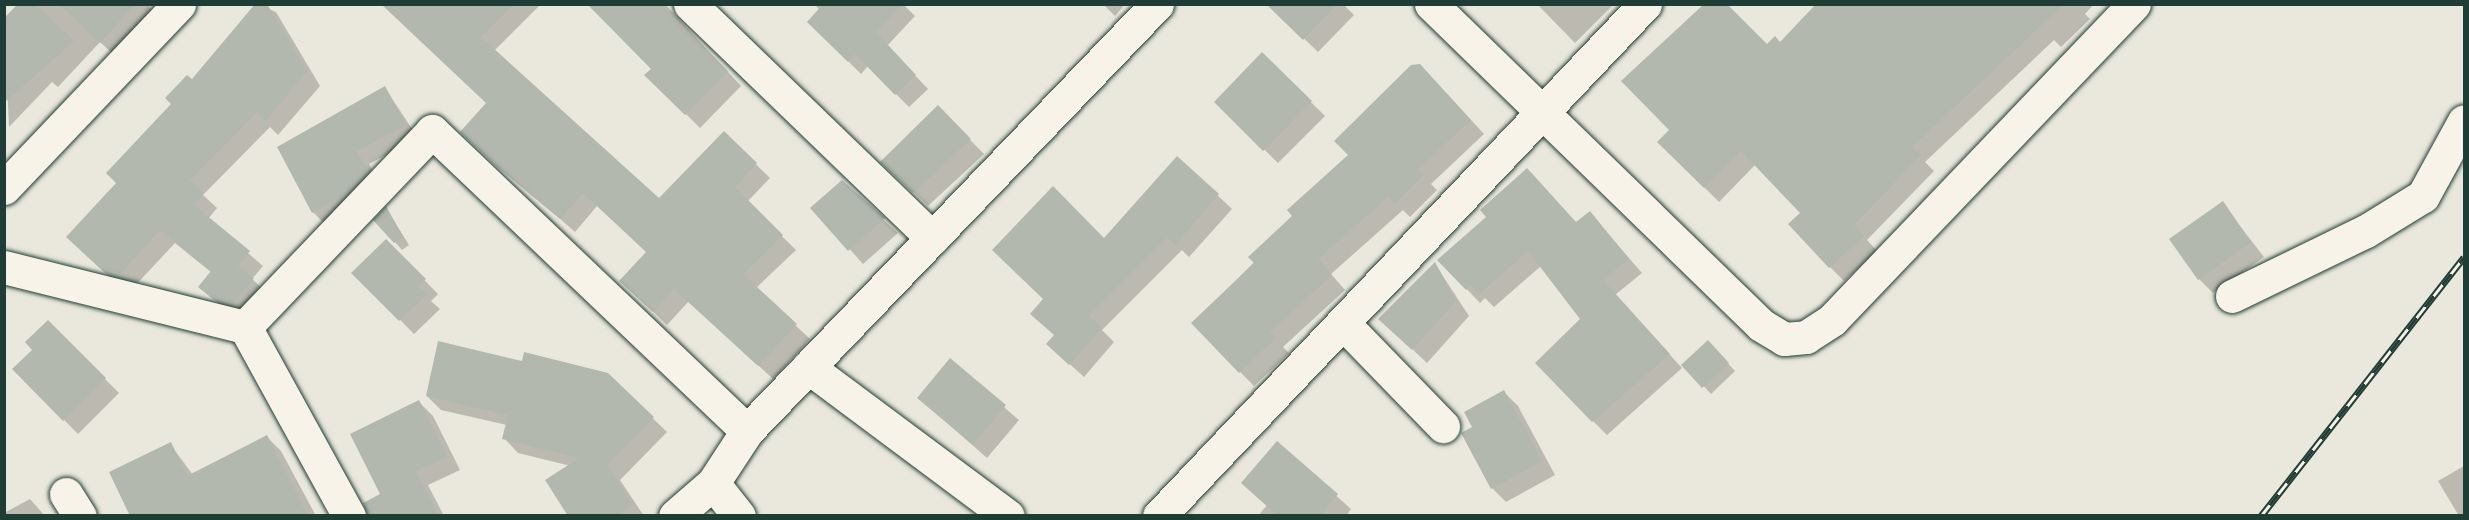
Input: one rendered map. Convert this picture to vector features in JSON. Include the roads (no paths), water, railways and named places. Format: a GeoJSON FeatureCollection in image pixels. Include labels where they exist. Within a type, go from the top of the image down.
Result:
{"type":"FeatureCollection","features":[{"type":"Feature","properties":{"kind":"street"},"geometry":{"type":"LineString","coordinates":[[4,188],[179,4]]}},
{"type":"Feature","properties":{"kind":"street"},"geometry":{"type":"LineString","coordinates":[[690,4],[932,238]]}},
{"type":"Feature","properties":{"kind":"street"},"geometry":{"type":"LineString","coordinates":[[675,516],[713,483],[747,431],[1157,4]]}},
{"type":"Feature","properties":{"kind":"street"},"geometry":{"type":"LineString","coordinates":[[1431,4],[1761,325],[1784,339],[1806,337],[1832,320],[2134,4]]}},
{"type":"Feature","properties":{"kind":"street"},"geometry":{"type":"LineString","coordinates":[[1159,516],[1345,325],[1645,4]]}},
{"type":"Feature","properties":{"kind":"street"},"geometry":{"type":"LineString","coordinates":[[2232,296],[2366,231],[2423,196],[2464,121]]}},
{"type":"Feature","properties":{"kind":"street"},"geometry":{"type":"LineString","coordinates":[[245,327],[432,131],[747,431]]}},
{"type":"Feature","properties":{"kind":"street"},"geometry":{"type":"LineString","coordinates":[[4,267],[245,327],[349,516]]}},
{"type":"Feature","properties":{"kind":"street"},"geometry":{"type":"LineString","coordinates":[[1345,325],[1443,426]]}},
{"type":"Feature","properties":{"kind":"street"},"geometry":{"type":"LineString","coordinates":[[808,367],[1008,516]]}},
{"type":"Feature","properties":{"kind":"street"},"geometry":{"type":"LineString","coordinates":[[713,483],[739,516]]}},
{"type":"Feature","properties":{"kind":"railway"},"geometry":{"type":"LineString","coordinates":[[2261,516],[2464,257]]}}]}
